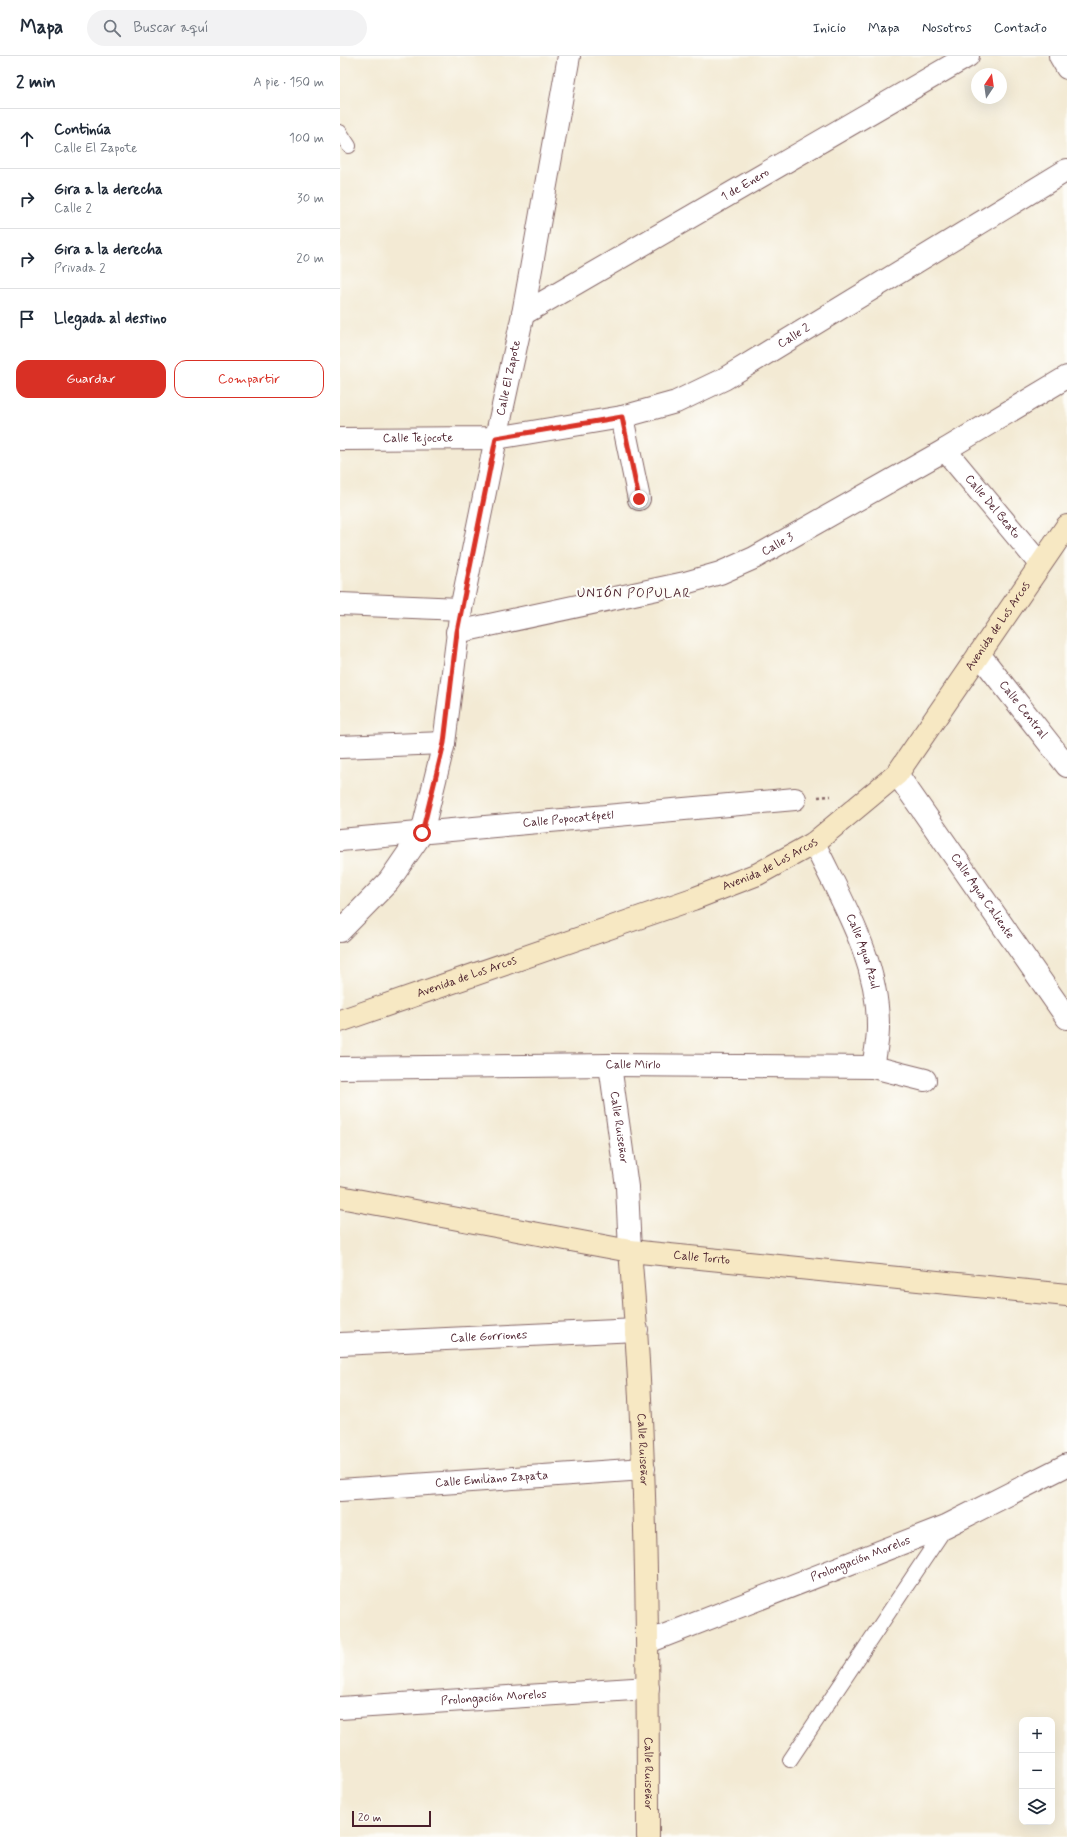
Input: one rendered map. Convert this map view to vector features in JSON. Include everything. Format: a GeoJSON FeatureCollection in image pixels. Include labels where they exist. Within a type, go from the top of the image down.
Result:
{"type":"FeatureCollection","features":[{"type":"Feature","properties":{"kind":"street","name":"Calle El Zapote"},"geometry":{"type":"LineString","coordinates":[[340,932],[389,881],[422,833],[444,743],[457,632],[496,438],[523,314],[569,56]]}},
{"type":"Feature","properties":{"kind":"street","name":"1 de Enero"},"geometry":{"type":"LineString","coordinates":[[523,314],[968,56]]}},
{"type":"Feature","properties":{"kind":"street"},"geometry":{"type":"LineString","coordinates":[[1060,56],[1067,68]]}},
{"type":"Feature","properties":{"kind":"street","name":"Calle 2"},"geometry":{"type":"LineString","coordinates":[[496,438],[622,417],[676,402],[724,379],[1067,170]]}},
{"type":"Feature","properties":{"kind":"street","name":"Calle 3"},"geometry":{"type":"LineString","coordinates":[[457,632],[685,583],[720,573],[754,558],[945,450],[1067,377]]}},
{"type":"Feature","properties":{"kind":"street"},"geometry":{"type":"LineString","coordinates":[[622,417],[639,499]]}},
{"type":"Feature","properties":{"kind":"street","name":"Calle Tejocote"},"geometry":{"type":"LineString","coordinates":[[340,439],[496,438]]}},
{"type":"Feature","properties":{"kind":"street","name":"Calle Del Beato"},"geometry":{"type":"LineString","coordinates":[[945,450],[1040,564]]}},
{"type":"Feature","properties":{"kind":"street","name":"Avenida de Los Arcos"},"geometry":{"type":"LineString","coordinates":[[340,1021],[693,899],[758,874],[814,843],[897,774],[1067,526]]}},
{"type":"Feature","properties":{"kind":"street"},"geometry":{"type":"LineString","coordinates":[[340,604],[462,609]]}},
{"type":"Feature","properties":{"kind":"street","name":"Calle Central"},"geometry":{"type":"LineString","coordinates":[[979,654],[1067,766]]}},
{"type":"Feature","properties":{"kind":"street"},"geometry":{"type":"LineString","coordinates":[[340,747],[444,743]]}},
{"type":"Feature","properties":{"kind":"street","name":"Calle Agua Caliente"},"geometry":{"type":"LineString","coordinates":[[897,774],[1067,1018]]}},
{"type":"Feature","properties":{"kind":"street","name":"Calle Popocatépetl"},"geometry":{"type":"LineString","coordinates":[[340,840],[795,799]]}},
{"type":"Feature","properties":{"kind":"street","name":"Calle Agua Azul"},"geometry":{"type":"LineString","coordinates":[[814,843],[866,953],[876,990],[878,1029],[873,1067]]}},
{"type":"Feature","properties":{"kind":"street","name":"Calle Mirlo"},"geometry":{"type":"LineString","coordinates":[[340,1068],[610,1065],[873,1067],[925,1080]]}},
{"type":"Feature","properties":{"kind":"street","name":"Calle Ruiseñor"},"geometry":{"type":"LineString","coordinates":[[610,1065],[627,1187],[630,1251],[637,1330],[644,1469],[648,1642],[648,1837]]}},
{"type":"Feature","properties":{"kind":"street","name":"Calle Torito"},"geometry":{"type":"LineString","coordinates":[[340,1197],[630,1251],[1067,1295]]}},
{"type":"Feature","properties":{"kind":"street","name":"Calle Gorriones"},"geometry":{"type":"LineString","coordinates":[[340,1344],[637,1330]]}},
{"type":"Feature","properties":{"kind":"street","name":"Prolongación Morelos"},"geometry":{"type":"LineString","coordinates":[[648,1642],[946,1526],[1067,1465]]}},
{"type":"Feature","properties":{"kind":"street","name":"Calle Emiliano Zapata"},"geometry":{"type":"LineString","coordinates":[[340,1490],[644,1469]]}},
{"type":"Feature","properties":{"kind":"street","name":"Prolongación Morelos"},"geometry":{"type":"LineString","coordinates":[[340,1708],[648,1688]]}},
{"type":"Feature","properties":{"kind":"lane"},"geometry":{"type":"LineString","coordinates":[[340,132],[349,146]]}},
{"type":"Feature","properties":{"kind":"lane"},"geometry":{"type":"LineString","coordinates":[[790,1760],[946,1526]]}},
{"type":"Feature","properties":{"kind":"district","name":"UNIÓN POPULAR"},"geometry":{"type":"Point","coordinates":[634,593]}},
{"type":"Feature","properties":{"kind":"route"},"geometry":{"type":"LineString","coordinates":[[422,833],[444,743],[457,632],[496,438],[622,417],[639,499]]}}]}
